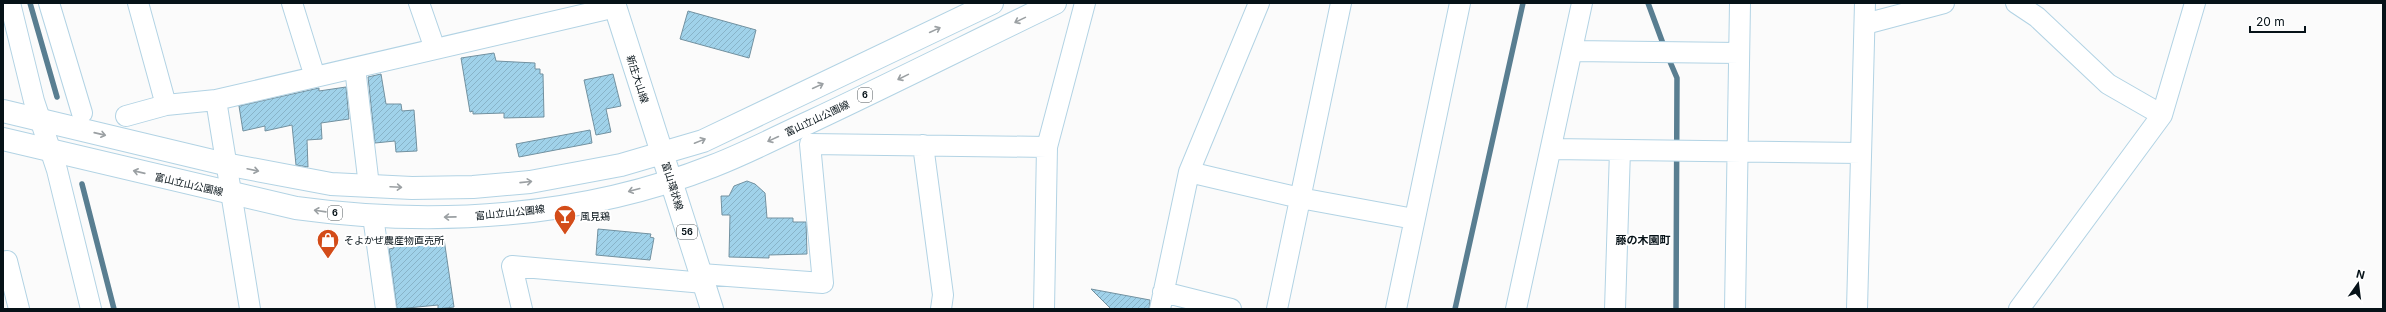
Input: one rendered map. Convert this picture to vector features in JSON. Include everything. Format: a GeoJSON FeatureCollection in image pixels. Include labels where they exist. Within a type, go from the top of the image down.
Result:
{"type":"FeatureCollection","features":[{"type":"Feature","properties":{"kind":"main road"},"geometry":{"type":"LineString","coordinates":[[3,111],[225,164],[308,181],[370,186],[473,187],[530,182],[621,165],[664,154],[703,141],[992,3]]}},
{"type":"Feature","properties":{"kind":"main road","name":"富山立山公園線"},"geometry":{"type":"LineString","coordinates":[[3,139],[231,194],[296,208],[373,216],[460,217],[519,212],[594,200],[671,180],[735,157],[1055,3]]}},
{"type":"Feature","properties":{"kind":"main road","name":"新庄大山線"},"geometry":{"type":"LineString","coordinates":[[615,5],[664,154]]}},
{"type":"Feature","properties":{"kind":"main road","name":"富山環状線"},"geometry":{"type":"LineString","coordinates":[[664,154],[712,309]]}},
{"type":"Feature","properties":{"kind":"street"},"geometry":{"type":"LineString","coordinates":[[10,3],[40,120],[51,151],[91,309]]}},
{"type":"Feature","properties":{"kind":"street"},"geometry":{"type":"LineString","coordinates":[[50,3],[82,113]]}},
{"type":"Feature","properties":{"kind":"street"},"geometry":{"type":"LineString","coordinates":[[138,3],[166,105]]}},
{"type":"Feature","properties":{"kind":"street"},"geometry":{"type":"LineString","coordinates":[[419,3],[435,49]]}},
{"type":"Feature","properties":{"kind":"street"},"geometry":{"type":"LineString","coordinates":[[1044,309],[1047,147],[1085,3]]}},
{"type":"Feature","properties":{"kind":"street"},"geometry":{"type":"LineString","coordinates":[[1231,309],[1161,300],[1189,172],[1258,3]]}},
{"type":"Feature","properties":{"kind":"street"},"geometry":{"type":"LineString","coordinates":[[1277,309],[1341,3]]}},
{"type":"Feature","properties":{"kind":"street"},"geometry":{"type":"LineString","coordinates":[[1396,309],[1460,3]]}},
{"type":"Feature","properties":{"kind":"street"},"geometry":{"type":"LineString","coordinates":[[1516,309],[1582,3]]}},
{"type":"Feature","properties":{"kind":"street"},"geometry":{"type":"LineString","coordinates":[[1735,309],[1740,3]]}},
{"type":"Feature","properties":{"kind":"street"},"geometry":{"type":"LineString","coordinates":[[1857,309],[1865,3]]}},
{"type":"Feature","properties":{"kind":"street"},"geometry":{"type":"LineString","coordinates":[[1865,24],[1944,3]]}},
{"type":"Feature","properties":{"kind":"street"},"geometry":{"type":"LineString","coordinates":[[2016,3],[2037,17],[2108,84],[2162,115]]}},
{"type":"Feature","properties":{"kind":"street"},"geometry":{"type":"LineString","coordinates":[[2019,309],[2162,115],[2195,3]]}},
{"type":"Feature","properties":{"kind":"street"},"geometry":{"type":"LineString","coordinates":[[296,4],[315,77]]}},
{"type":"Feature","properties":{"kind":"street"},"geometry":{"type":"LineString","coordinates":[[126,116],[166,105],[216,100],[615,5]]}},
{"type":"Feature","properties":{"kind":"street"},"geometry":{"type":"LineString","coordinates":[[1572,51],[1739,53]]}},
{"type":"Feature","properties":{"kind":"street"},"geometry":{"type":"LineString","coordinates":[[355,68],[370,186]]}},
{"type":"Feature","properties":{"kind":"street"},"geometry":{"type":"LineString","coordinates":[[216,100],[225,164],[250,309]]}},
{"type":"Feature","properties":{"kind":"street"},"geometry":{"type":"LineString","coordinates":[[522,309],[512,266],[702,279],[823,283],[810,144],[1047,147]]}},
{"type":"Feature","properties":{"kind":"street"},"geometry":{"type":"LineString","coordinates":[[923,145],[943,295],[941,309]]}},
{"type":"Feature","properties":{"kind":"street"},"geometry":{"type":"LineString","coordinates":[[1551,149],[1738,150],[1861,153]]}},
{"type":"Feature","properties":{"kind":"street"},"geometry":{"type":"LineString","coordinates":[[1615,309],[1620,150]]}},
{"type":"Feature","properties":{"kind":"street"},"geometry":{"type":"LineString","coordinates":[[1189,172],[1300,198],[1414,219]]}},
{"type":"Feature","properties":{"kind":"street"},"geometry":{"type":"LineString","coordinates":[[373,216],[386,309]]}},
{"type":"Feature","properties":{"kind":"street"},"geometry":{"type":"LineString","coordinates":[[7,261],[19,309]]}},
{"type":"Feature","properties":{"kind":"building"},"geometry":{"type":"Polygon","coordinates":[[[688,11],[756,30],[749,58],[680,39],[688,11]]]}},
{"type":"Feature","properties":{"kind":"building"},"geometry":{"type":"Polygon","coordinates":[[[494,53],[496,61],[535,63],[535,69],[540,69],[540,74],[543,74],[544,117],[504,118],[504,113],[473,114],[473,111],[470,112],[461,58],[494,53]]]}},
{"type":"Feature","properties":{"kind":"building"},"geometry":{"type":"Polygon","coordinates":[[[381,74],[386,104],[401,104],[402,111],[414,110],[417,151],[396,152],[395,141],[375,143],[368,77],[381,74]]]}},
{"type":"Feature","properties":{"kind":"building"},"geometry":{"type":"Polygon","coordinates":[[[613,74],[621,106],[606,109],[611,132],[596,135],[584,80],[613,74]]]}},
{"type":"Feature","properties":{"kind":"building"},"geometry":{"type":"Polygon","coordinates":[[[346,87],[349,119],[321,123],[322,139],[307,140],[308,167],[296,165],[292,125],[265,131],[265,126],[243,131],[239,106],[319,88],[319,91],[346,87]]]}},
{"type":"Feature","properties":{"kind":"building"},"geometry":{"type":"Polygon","coordinates":[[[590,130],[592,143],[519,157],[516,144],[590,130]]]}},
{"type":"Feature","properties":{"kind":"building"},"geometry":{"type":"Polygon","coordinates":[[[747,181],[755,184],[765,193],[767,218],[793,218],[793,222],[806,222],[807,254],[769,255],[769,258],[729,257],[730,215],[722,215],[721,196],[729,196],[734,186],[747,181]]]}},
{"type":"Feature","properties":{"kind":"building"},"geometry":{"type":"Polygon","coordinates":[[[598,229],[651,234],[650,237],[654,238],[650,260],[596,255],[598,229]]]}},
{"type":"Feature","properties":{"kind":"building"},"geometry":{"type":"Polygon","coordinates":[[[444,239],[454,307],[438,309],[438,305],[397,309],[389,249],[394,248],[393,246],[444,239]]]}},
{"type":"Feature","properties":{"kind":"building"},"geometry":{"type":"Polygon","coordinates":[[[1091,289],[1150,300],[1149,309],[1111,309],[1091,289]]]}},
{"type":"Feature","properties":{"kind":"waterway"},"geometry":{"type":"LineString","coordinates":[[30,3],[57,97]]}},
{"type":"Feature","properties":{"kind":"waterway"},"geometry":{"type":"LineString","coordinates":[[1455,309],[1523,3]]}},
{"type":"Feature","properties":{"kind":"waterway"},"geometry":{"type":"LineString","coordinates":[[1648,3],[1665,49]]}},
{"type":"Feature","properties":{"kind":"waterway"},"geometry":{"type":"LineString","coordinates":[[1668,57],[1677,78],[1676,309]]}},
{"type":"Feature","properties":{"kind":"waterway"},"geometry":{"type":"LineString","coordinates":[[82,184],[114,309]]}},
{"type":"Feature","properties":{"kind":"place","name":"風見鶏"},"geometry":{"type":"Point","coordinates":[565,236]}},
{"type":"Feature","properties":{"kind":"place","name":"そよかぜ農産物直売所"},"geometry":{"type":"Point","coordinates":[328,260]}},
{"type":"Feature","properties":{"kind":"district","name":"藤の木園町"},"geometry":{"type":"Point","coordinates":[1643,240]}}]}
